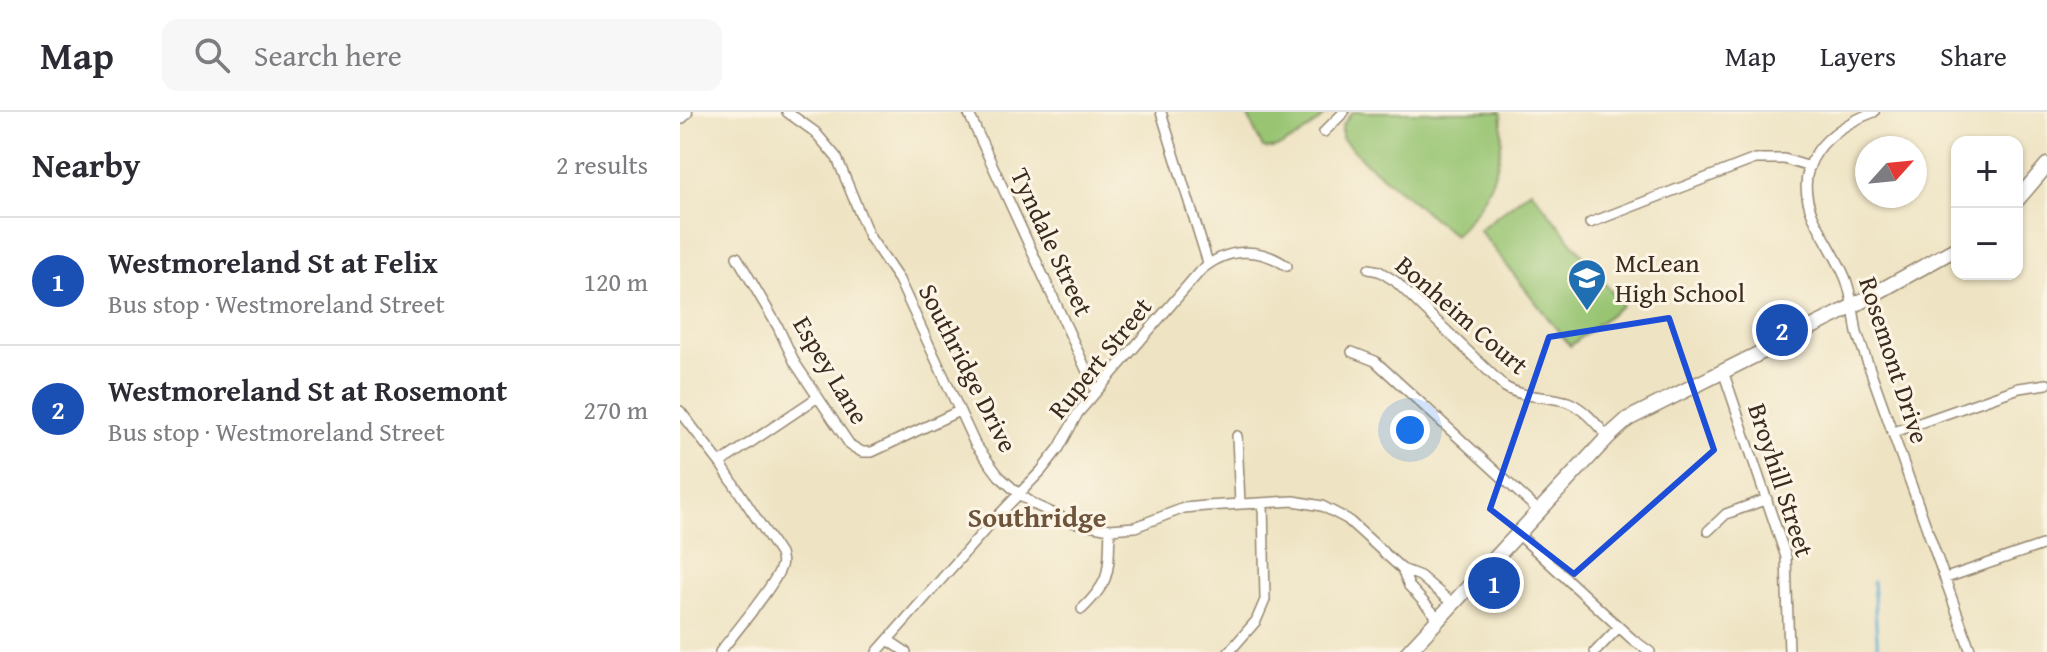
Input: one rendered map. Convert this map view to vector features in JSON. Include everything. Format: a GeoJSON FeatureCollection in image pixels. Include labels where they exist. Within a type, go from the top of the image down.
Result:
{"type":"FeatureCollection","features":[{"type":"Feature","properties":{"kind":"main road"},"geometry":{"type":"LineString","coordinates":[[680,117],[685,112]]}},
{"type":"Feature","properties":{"kind":"main road"},"geometry":{"type":"LineString","coordinates":[[2023,193],[2047,165]]}},
{"type":"Feature","properties":{"kind":"main road"},"geometry":{"type":"LineString","coordinates":[[1408,652],[1608,437],[1640,412],[1852,306],[1951,251]]}},
{"type":"Feature","properties":{"kind":"street","name":"Southridge Drive"},"geometry":{"type":"LineString","coordinates":[[787,112],[815,132],[837,158],[865,226],[899,280],[959,411],[986,460],[1019,494],[1062,519],[1110,529],[1151,522],[1184,508],[1307,502],[1335,511],[1402,569],[1420,576],[1453,604]]}},
{"type":"Feature","properties":{"kind":"street","name":"Tyndale Street"},"geometry":{"type":"LineString","coordinates":[[968,112],[1096,391]]}},
{"type":"Feature","properties":{"kind":"street"},"geometry":{"type":"LineString","coordinates":[[1161,112],[1208,263],[1229,253],[1242,251],[1266,254],[1287,266]]}},
{"type":"Feature","properties":{"kind":"street"},"geometry":{"type":"LineString","coordinates":[[1324,132],[1344,112]]}},
{"type":"Feature","properties":{"kind":"street"},"geometry":{"type":"LineString","coordinates":[[1590,223],[1755,159],[1784,159],[1810,167],[1822,144],[1832,133],[1874,112]]}},
{"type":"Feature","properties":{"kind":"street","name":"Rosemont Drive"},"geometry":{"type":"LineString","coordinates":[[1810,167],[1809,203],[1846,279],[1857,333],[1971,652]]}},
{"type":"Feature","properties":{"kind":"street","name":"Espey Lane"},"geometry":{"type":"LineString","coordinates":[[737,257],[795,363],[850,445],[862,452],[872,452],[959,411]]}},
{"type":"Feature","properties":{"kind":"street","name":"Rupert Street"},"geometry":{"type":"LineString","coordinates":[[877,652],[1055,454],[1072,422],[1096,391],[1208,263]]}},
{"type":"Feature","properties":{"kind":"street","name":"Bonheim Court"},"geometry":{"type":"LineString","coordinates":[[1369,269],[1395,281],[1505,387],[1520,394],[1569,403],[1586,414],[1608,437]]}},
{"type":"Feature","properties":{"kind":"street"},"geometry":{"type":"LineString","coordinates":[[1352,352],[1375,361],[1539,511]]}},
{"type":"Feature","properties":{"kind":"street","name":"Broyhill Street"},"geometry":{"type":"LineString","coordinates":[[1723,371],[1786,557],[1789,652]]}},
{"type":"Feature","properties":{"kind":"street"},"geometry":{"type":"LineString","coordinates":[[1894,432],[2019,388],[2047,384]]}},
{"type":"Feature","properties":{"kind":"street"},"geometry":{"type":"LineString","coordinates":[[720,463],[818,397]]}},
{"type":"Feature","properties":{"kind":"street"},"geometry":{"type":"LineString","coordinates":[[680,411],[720,463],[782,561],[772,582],[720,652]]}},
{"type":"Feature","properties":{"kind":"street"},"geometry":{"type":"LineString","coordinates":[[1237,436],[1240,504]]}},
{"type":"Feature","properties":{"kind":"street"},"geometry":{"type":"LineString","coordinates":[[872,452],[875,463]]}},
{"type":"Feature","properties":{"kind":"street"},"geometry":{"type":"LineString","coordinates":[[1708,531],[1726,514],[1767,499]]}},
{"type":"Feature","properties":{"kind":"street"},"geometry":{"type":"LineString","coordinates":[[1229,652],[1256,621],[1265,600],[1263,503]]}},
{"type":"Feature","properties":{"kind":"street"},"geometry":{"type":"LineString","coordinates":[[1082,609],[1105,583],[1110,529]]}},
{"type":"Feature","properties":{"kind":"street"},"geometry":{"type":"LineString","coordinates":[[1518,534],[1650,652]]}},
{"type":"Feature","properties":{"kind":"street"},"geometry":{"type":"LineString","coordinates":[[1946,578],[2042,545]]}},
{"type":"Feature","properties":{"kind":"street","name":"Southridge Drive"},"geometry":{"type":"LineString","coordinates":[[1402,569],[1409,586],[1439,619]]}},
{"type":"Feature","properties":{"kind":"street"},"geometry":{"type":"LineString","coordinates":[[1595,652],[1619,627]]}},
{"type":"Feature","properties":{"kind":"street"},"geometry":{"type":"LineString","coordinates":[[888,640],[906,652]]}},
{"type":"Feature","properties":{"kind":"highlighted area"},"geometry":{"type":"Polygon","coordinates":[[[1669,318],[1714,450],[1574,574],[1490,509],[1549,337],[1669,318]]]}},
{"type":"Feature","properties":{"kind":"green space"},"geometry":{"type":"Polygon","coordinates":[[[1246,112],[1329,112],[1280,146],[1263,148],[1246,112]]]}},
{"type":"Feature","properties":{"kind":"green space"},"geometry":{"type":"Polygon","coordinates":[[[1352,112],[1501,112],[1501,147],[1492,179],[1477,209],[1454,235],[1365,162],[1342,138],[1342,126],[1352,112]]]}},
{"type":"Feature","properties":{"kind":"green space"},"geometry":{"type":"Polygon","coordinates":[[[1531,190],[1622,305],[1570,346],[1479,230],[1531,190]]]}},
{"type":"Feature","properties":{"kind":"waterway"},"geometry":{"type":"LineString","coordinates":[[1873,582],[1878,652]]}},
{"type":"Feature","properties":{"kind":"place","name":"McLean High School"},"geometry":{"type":"Point","coordinates":[1587,312]}},
{"type":"Feature","properties":{"kind":"place","name":"Westmoreland St at Rosemont"},"geometry":{"type":"Point","coordinates":[1782,330]}},
{"type":"Feature","properties":{"kind":"place","name":"Westmoreland St at Felix"},"geometry":{"type":"Point","coordinates":[1494,583]}},
{"type":"Feature","properties":{"kind":"district","name":"Southridge"},"geometry":{"type":"Point","coordinates":[1037,517]}}]}
